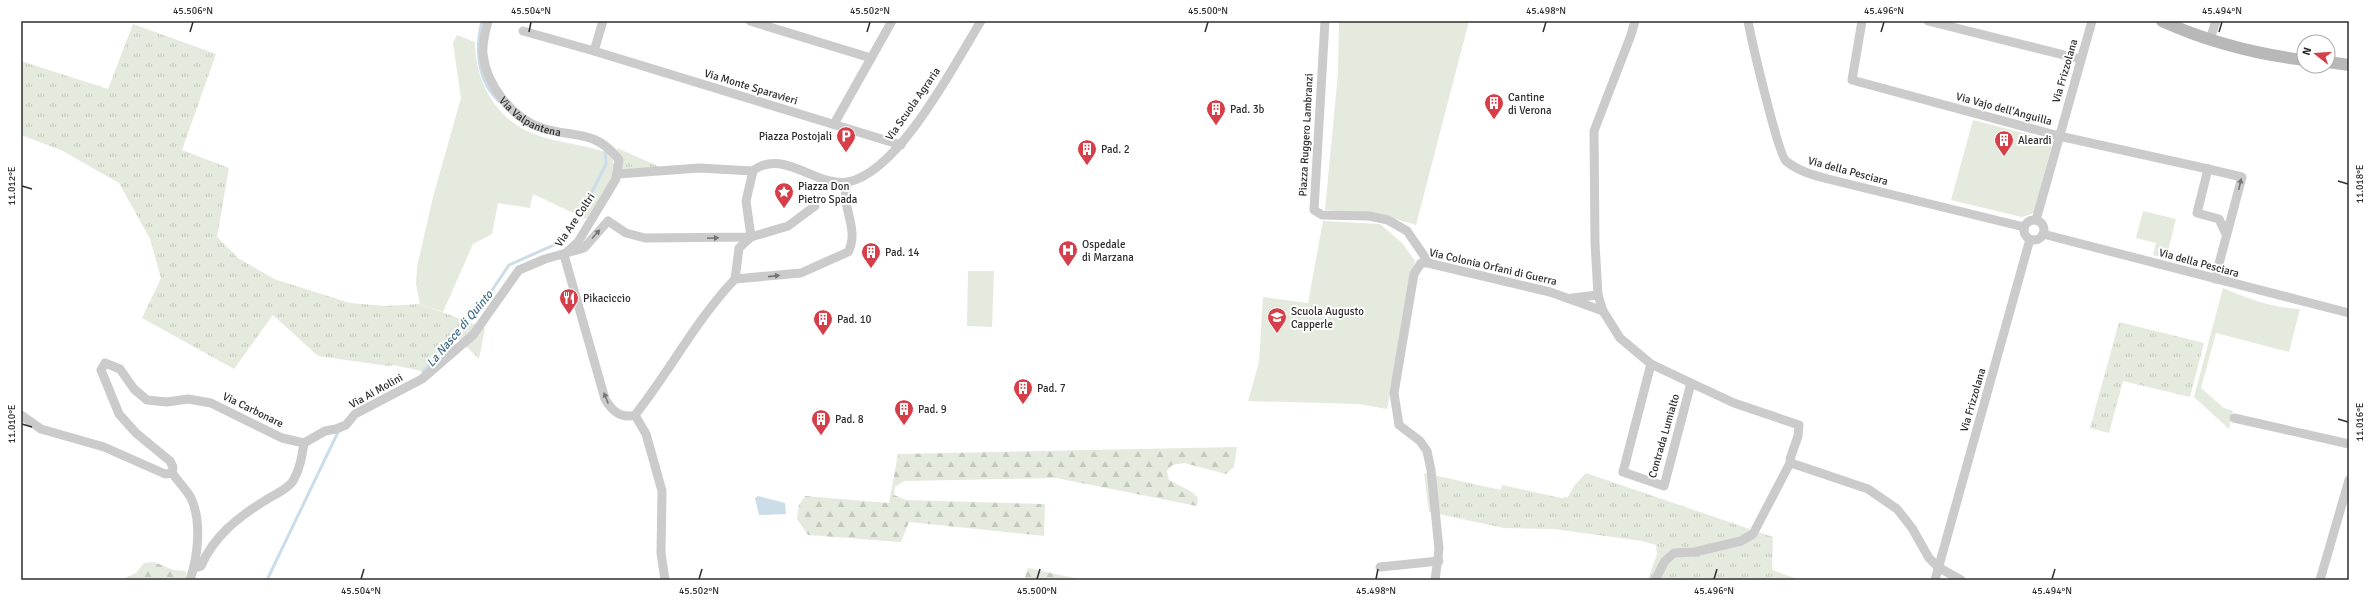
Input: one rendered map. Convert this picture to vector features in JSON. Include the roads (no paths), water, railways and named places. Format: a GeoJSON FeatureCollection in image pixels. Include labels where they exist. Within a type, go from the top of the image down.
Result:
{"type":"FeatureCollection","features":[{"type":"Feature","properties":{"kind":"street","name":"Via Valpantena"},"geometry":{"type":"LineString","coordinates":[[488,21],[483,55],[493,83],[506,103],[521,118],[542,128],[586,136],[609,146],[619,160],[618,174]]}},
{"type":"Feature","properties":{"kind":"street"},"geometry":{"type":"LineString","coordinates":[[594,51],[603,21]]}},
{"type":"Feature","properties":{"kind":"street"},"geometry":{"type":"LineString","coordinates":[[750,21],[871,58]]}},
{"type":"Feature","properties":{"kind":"street"},"geometry":{"type":"LineString","coordinates":[[834,124],[892,21]]}},
{"type":"Feature","properties":{"kind":"street","name":"Via Scuola Agraria"},"geometry":{"type":"LineString","coordinates":[[848,182],[869,172],[901,145],[938,91],[980,21]]}},
{"type":"Feature","properties":{"kind":"street","name":"Piazza Ruggero Lambranzi"},"geometry":{"type":"LineString","coordinates":[[1325,21],[1314,210],[1322,215],[1369,216],[1388,220],[1407,231],[1429,263]]}},
{"type":"Feature","properties":{"kind":"street"},"geometry":{"type":"LineString","coordinates":[[1602,311],[1598,295],[1595,243],[1594,131],[1632,35],[1635,21]]}},
{"type":"Feature","properties":{"kind":"street","name":"Via della Pesciara"},"geometry":{"type":"LineString","coordinates":[[1748,21],[1772,119],[1785,160],[1802,171],[1828,179],[2024,227]]}},
{"type":"Feature","properties":{"kind":"street","name":"Via Vajo dell'Anguilla"},"geometry":{"type":"LineString","coordinates":[[1862,21],[1852,80],[2059,136],[2242,177],[2214,279]]}},
{"type":"Feature","properties":{"kind":"street"},"geometry":{"type":"LineString","coordinates":[[1928,21],[2080,59]]}},
{"type":"Feature","properties":{"kind":"street","name":"Via Frizzolana"},"geometry":{"type":"LineString","coordinates":[[2036,220],[2080,59],[2092,21]]}},
{"type":"Feature","properties":{"kind":"street"},"geometry":{"type":"LineString","coordinates":[[2162,21],[2210,39],[2276,57],[2296,59]]}},
{"type":"Feature","properties":{"kind":"street"},"geometry":{"type":"LineString","coordinates":[[2210,39],[2216,21]]}},
{"type":"Feature","properties":{"kind":"street","name":"Via Monte Sparavieri"},"geometry":{"type":"LineString","coordinates":[[523,31],[594,51],[901,145]]}},
{"type":"Feature","properties":{"kind":"street"},"geometry":{"type":"LineString","coordinates":[[2336,63],[2349,65]]}},
{"type":"Feature","properties":{"kind":"street"},"geometry":{"type":"LineString","coordinates":[[618,174],[692,168],[753,171],[763,165],[782,165],[836,182],[848,182],[844,196],[852,226],[851,247],[848,252],[801,274],[735,279]]}},
{"type":"Feature","properties":{"kind":"street"},"geometry":{"type":"LineString","coordinates":[[2208,170],[2198,213],[2215,217],[2227,216],[2234,210]]}},
{"type":"Feature","properties":{"kind":"street"},"geometry":{"type":"LineString","coordinates":[[751,237],[746,201],[753,171]]}},
{"type":"Feature","properties":{"kind":"street","name":"Via Are Coltri"},"geometry":{"type":"LineString","coordinates":[[618,174],[578,242],[564,255],[605,399],[611,409],[618,413],[627,417],[635,415]]}},
{"type":"Feature","properties":{"kind":"street"},"geometry":{"type":"LineString","coordinates":[[665,580],[661,553],[662,491],[646,434],[635,415],[656,388],[704,315],[735,279],[739,248],[751,237],[788,226],[815,206]]}},
{"type":"Feature","properties":{"kind":"street"},"geometry":{"type":"LineString","coordinates":[[2215,217],[2221,223],[2226,234]]}},
{"type":"Feature","properties":{"kind":"street"},"geometry":{"type":"LineString","coordinates":[[2036,220],[2043,226],[2043,234],[2039,239],[2030,239],[2026,236],[2024,227],[2028,222],[2036,220]]}},
{"type":"Feature","properties":{"kind":"street","name":"Via Ai Molini"},"geometry":{"type":"LineString","coordinates":[[304,443],[325,431],[336,430],[346,425],[355,414],[422,379],[473,335],[519,270],[545,259],[564,255],[584,248],[608,221],[626,233],[645,238],[674,239],[751,237]]}},
{"type":"Feature","properties":{"kind":"street","name":"Via della Pesciara"},"geometry":{"type":"LineString","coordinates":[[2043,234],[2349,313]]}},
{"type":"Feature","properties":{"kind":"street","name":"Via Frizzolana"},"geometry":{"type":"LineString","coordinates":[[1935,580],[2030,239]]}},
{"type":"Feature","properties":{"kind":"street","name":"Via Colonia Orfani di Guerra"},"geometry":{"type":"LineString","coordinates":[[1435,580],[1439,561],[1438,524],[1427,451],[1420,441],[1399,426],[1394,393],[1414,274],[1421,263],[1429,263],[1564,297],[1602,311]]}},
{"type":"Feature","properties":{"kind":"street","name":"Via Colonia Orfani di Guerra"},"geometry":{"type":"LineString","coordinates":[[1564,297],[1578,298],[1598,295]]}},
{"type":"Feature","properties":{"kind":"street","name":"Contrada Lumialto"},"geometry":{"type":"LineString","coordinates":[[1602,311],[1620,338],[1651,364],[1734,403],[1799,425],[1791,462]]}},
{"type":"Feature","properties":{"kind":"street","name":"Via Carbonare"},"geometry":{"type":"LineString","coordinates":[[190,580],[196,563],[197,526],[191,498],[172,473],[173,467],[170,461],[136,433],[119,414],[101,370],[105,363],[120,369],[134,389],[147,400],[167,402],[188,399],[211,403],[282,438],[304,443]]}},
{"type":"Feature","properties":{"kind":"street","name":"Contrada Lumialto"},"geometry":{"type":"LineString","coordinates":[[1651,364],[1623,472],[1664,486],[1691,383]]}},
{"type":"Feature","properties":{"kind":"street"},"geometry":{"type":"LineString","coordinates":[[21,415],[41,429],[104,447],[165,474],[172,473]]}},
{"type":"Feature","properties":{"kind":"street"},"geometry":{"type":"LineString","coordinates":[[2234,418],[2349,444]]}},
{"type":"Feature","properties":{"kind":"street"},"geometry":{"type":"LineString","coordinates":[[196,563],[198,567],[201,566],[206,555],[218,538],[238,518],[284,490],[293,482],[300,466],[304,443]]}},
{"type":"Feature","properties":{"kind":"street"},"geometry":{"type":"LineString","coordinates":[[1654,580],[1665,561],[1674,554],[1695,552],[1741,541],[1753,534],[1791,462],[1793,464],[1868,489],[1897,509],[1912,528],[1920,545],[1938,567],[1962,580]]}},
{"type":"Feature","properties":{"kind":"street"},"geometry":{"type":"LineString","coordinates":[[2320,580],[2349,480]]}},
{"type":"Feature","properties":{"kind":"street"},"geometry":{"type":"LineString","coordinates":[[1380,567],[1439,561]]}},
{"type":"Feature","properties":{"kind":"water"},"geometry":{"type":"Polygon","coordinates":[[[758,496],[785,503],[786,514],[759,515],[755,498],[758,496]]]}},
{"type":"Feature","properties":{"kind":"waterway","name":"La Nasce di Quinto"},"geometry":{"type":"LineString","coordinates":[[482,21],[479,43],[482,75],[486,85],[500,102]]}},
{"type":"Feature","properties":{"kind":"waterway","name":"La Nasce di Quinto"},"geometry":{"type":"LineString","coordinates":[[423,372],[480,308],[509,265],[565,240],[580,216],[606,164],[605,150]]}},
{"type":"Feature","properties":{"kind":"waterway","name":"La Nasce di Quinto"},"geometry":{"type":"LineString","coordinates":[[267,580],[339,430]]}},
{"type":"Feature","properties":{"kind":"place","name":"Cantine di Verona"},"geometry":{"type":"Point","coordinates":[1494,120]}},
{"type":"Feature","properties":{"kind":"place","name":"Pad. 3b"},"geometry":{"type":"Point","coordinates":[1216,126]}},
{"type":"Feature","properties":{"kind":"place","name":"Piazza Postojali"},"geometry":{"type":"Point","coordinates":[846,153]}},
{"type":"Feature","properties":{"kind":"place","name":"Aleardi"},"geometry":{"type":"Point","coordinates":[2004,157]}},
{"type":"Feature","properties":{"kind":"place","name":"Pad. 2"},"geometry":{"type":"Point","coordinates":[1087,166]}},
{"type":"Feature","properties":{"kind":"place","name":"Piazza Don Pietro Spada"},"geometry":{"type":"Point","coordinates":[784,209]}},
{"type":"Feature","properties":{"kind":"place","name":"Ospedale di Marzana"},"geometry":{"type":"Point","coordinates":[1068,267]}},
{"type":"Feature","properties":{"kind":"place","name":"Pad. 14"},"geometry":{"type":"Point","coordinates":[871,269]}},
{"type":"Feature","properties":{"kind":"place","name":"Pikaciccio"},"geometry":{"type":"Point","coordinates":[569,315]}},
{"type":"Feature","properties":{"kind":"place","name":"Scuola Augusto Capperle"},"geometry":{"type":"Point","coordinates":[1277,334]}},
{"type":"Feature","properties":{"kind":"place","name":"Pad. 10"},"geometry":{"type":"Point","coordinates":[823,336]}},
{"type":"Feature","properties":{"kind":"place","name":"Pad. 7"},"geometry":{"type":"Point","coordinates":[1023,405]}},
{"type":"Feature","properties":{"kind":"place","name":"Pad. 9"},"geometry":{"type":"Point","coordinates":[904,426]}},
{"type":"Feature","properties":{"kind":"place","name":"Pad. 8"},"geometry":{"type":"Point","coordinates":[821,436]}}]}
